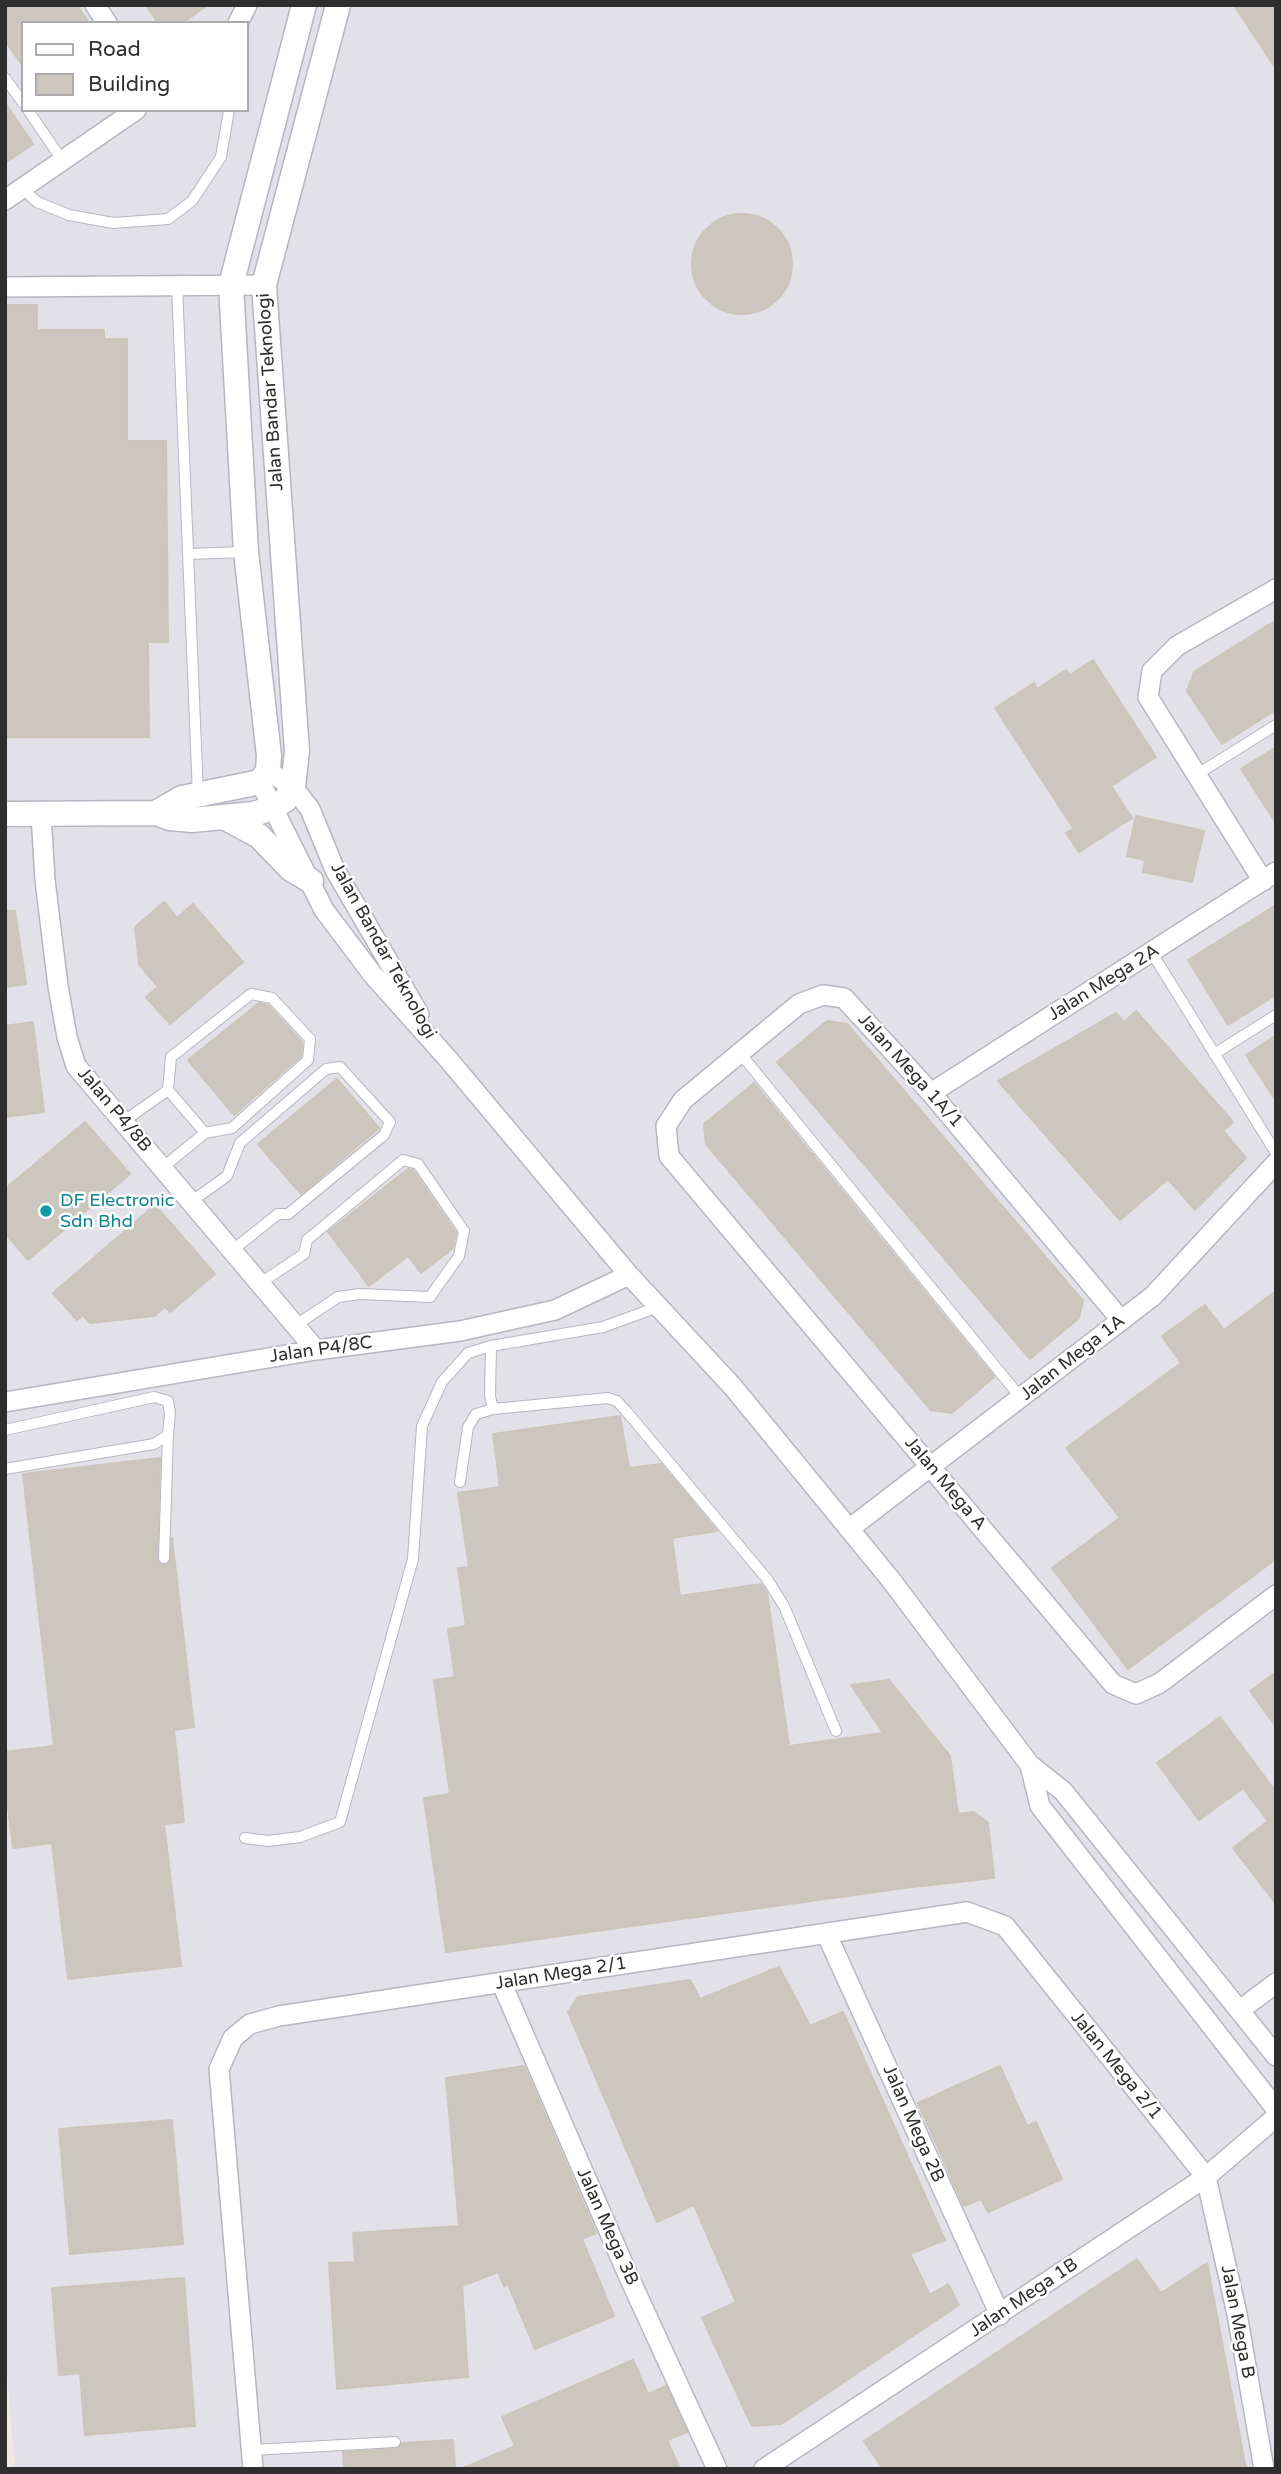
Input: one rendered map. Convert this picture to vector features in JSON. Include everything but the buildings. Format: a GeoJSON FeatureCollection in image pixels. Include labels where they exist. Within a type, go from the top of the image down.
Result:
{"type":"FeatureCollection","features":[{"type":"Feature","properties":{"kind":"street"},"geometry":{"type":"LineString","coordinates":[[95,5],[106,21]]}},
{"type":"Feature","properties":{"kind":"street"},"geometry":{"type":"LineString","coordinates":[[240,21],[247,5]]}},
{"type":"Feature","properties":{"kind":"street","name":"Jalan Bandar Teknologi"},"geometry":{"type":"LineString","coordinates":[[304,5],[231,285],[246,552],[264,777],[275,807],[324,909],[373,975],[436,1046]]}},
{"type":"Feature","properties":{"kind":"street","name":"Jalan Bandar Teknologi"},"geometry":{"type":"LineString","coordinates":[[292,787],[296,751],[264,285],[338,5]]}},
{"type":"Feature","properties":{"kind":"street"},"geometry":{"type":"LineString","coordinates":[[5,200],[133,112]]}},
{"type":"Feature","properties":{"kind":"street"},"geometry":{"type":"LineString","coordinates":[[5,287],[264,285]]}},
{"type":"Feature","properties":{"kind":"street"},"geometry":{"type":"LineString","coordinates":[[1269,877],[1196,775],[1148,697],[1152,671],[1177,646],[1276,589]]}},
{"type":"Feature","properties":{"kind":"street"},"geometry":{"type":"LineString","coordinates":[[156,813],[170,803],[264,777]]}},
{"type":"Feature","properties":{"kind":"street","name":"Jalan Bandar Teknologi"},"geometry":{"type":"LineString","coordinates":[[264,777],[292,787],[310,810],[335,870],[436,1046]]}},
{"type":"Feature","properties":{"kind":"street"},"geometry":{"type":"LineString","coordinates":[[5,814],[156,813],[192,821],[254,814],[275,807],[286,799],[292,787]]}},
{"type":"Feature","properties":{"kind":"street","name":"Jalan P4/8B"},"geometry":{"type":"LineString","coordinates":[[41,814],[45,880],[66,1037],[76,1066],[262,1282],[316,1350]]}},
{"type":"Feature","properties":{"kind":"street"},"geometry":{"type":"LineString","coordinates":[[224,817],[259,836],[290,869],[311,881]]}},
{"type":"Feature","properties":{"kind":"street","name":"Jalan Mega 2A"},"geometry":{"type":"LineString","coordinates":[[932,1093],[1269,877]]}},
{"type":"Feature","properties":{"kind":"street","name":"Jalan Mega 1A/1"},"geometry":{"type":"LineString","coordinates":[[666,1126],[683,1100],[799,1004],[822,995],[844,998],[932,1093],[1121,1320]]}},
{"type":"Feature","properties":{"kind":"street"},"geometry":{"type":"LineString","coordinates":[[436,1046],[629,1275],[733,1387],[849,1529],[1030,1765],[1063,1791],[1276,2056]]}},
{"type":"Feature","properties":{"kind":"street","name":"Jalan Mega A"},"geometry":{"type":"LineString","coordinates":[[666,1126],[669,1156],[1113,1684],[1136,1694],[1160,1683],[1276,1595]]}},
{"type":"Feature","properties":{"kind":"street","name":"Jalan Mega 1A"},"geometry":{"type":"LineString","coordinates":[[849,1529],[1153,1296],[1276,1163]]}},
{"type":"Feature","properties":{"kind":"street","name":"Jalan P4/8C"},"geometry":{"type":"LineString","coordinates":[[5,1402],[316,1350],[460,1331],[555,1310],[629,1275]]}},
{"type":"Feature","properties":{"kind":"street"},"geometry":{"type":"LineString","coordinates":[[1030,1765],[1040,1806],[1276,2109]]}},
{"type":"Feature","properties":{"kind":"street","name":"Jalan Mega 2/1"},"geometry":{"type":"LineString","coordinates":[[253,2459],[219,2068],[233,2038],[250,2024],[279,2016],[967,1912],[1005,1926],[1206,2176]]}},
{"type":"Feature","properties":{"kind":"street","name":"Jalan Mega 2B"},"geometry":{"type":"LineString","coordinates":[[826,1933],[999,2315]]}},
{"type":"Feature","properties":{"kind":"street","name":"Jalan Mega 3B"},"geometry":{"type":"LineString","coordinates":[[502,1983],[628,2275],[717,2469]]}},
{"type":"Feature","properties":{"kind":"street"},"geometry":{"type":"LineString","coordinates":[[1240,2010],[1276,1983]]}},
{"type":"Feature","properties":{"kind":"street","name":"Jalan Mega 1B"},"geometry":{"type":"LineString","coordinates":[[764,2469],[1206,2176],[1276,2117]]}},
{"type":"Feature","properties":{"kind":"street","name":"Jalan Mega B"},"geometry":{"type":"LineString","coordinates":[[1206,2176],[1237,2314],[1265,2469]]}},
{"type":"Feature","properties":{"kind":"lane"},"geometry":{"type":"LineString","coordinates":[[5,78],[21,100]]}},
{"type":"Feature","properties":{"kind":"lane"},"geometry":{"type":"LineString","coordinates":[[29,112],[62,160]]}},
{"type":"Feature","properties":{"kind":"lane"},"geometry":{"type":"LineString","coordinates":[[22,188],[37,202],[69,215],[113,223],[168,219],[192,201],[221,157],[229,112]]}},
{"type":"Feature","properties":{"kind":"lane"},"geometry":{"type":"LineString","coordinates":[[177,285],[198,796]]}},
{"type":"Feature","properties":{"kind":"lane"},"geometry":{"type":"LineString","coordinates":[[189,554],[246,552]]}},
{"type":"Feature","properties":{"kind":"lane"},"geometry":{"type":"LineString","coordinates":[[1196,775],[1276,725]]}},
{"type":"Feature","properties":{"kind":"lane"},"geometry":{"type":"LineString","coordinates":[[1152,953],[1276,1153]]}},
{"type":"Feature","properties":{"kind":"lane"},"geometry":{"type":"LineString","coordinates":[[162,1168],[205,1133],[232,1128],[308,1060],[310,1039],[272,998],[251,993],[171,1057],[168,1090],[205,1133]]}},
{"type":"Feature","properties":{"kind":"lane"},"geometry":{"type":"LineString","coordinates":[[1214,1054],[1276,1015]]}},
{"type":"Feature","properties":{"kind":"lane"},"geometry":{"type":"LineString","coordinates":[[740,1053],[1021,1398]]}},
{"type":"Feature","properties":{"kind":"lane"},"geometry":{"type":"LineString","coordinates":[[192,1201],[228,1176],[240,1143],[326,1069],[340,1067],[390,1122],[384,1135],[288,1214],[278,1214],[233,1249]]}},
{"type":"Feature","properties":{"kind":"lane"},"geometry":{"type":"LineString","coordinates":[[123,1122],[168,1090]]}},
{"type":"Feature","properties":{"kind":"lane"},"geometry":{"type":"LineString","coordinates":[[262,1282],[304,1254],[307,1240],[404,1160],[418,1164],[464,1231],[459,1256],[430,1297],[360,1294],[338,1297],[296,1325]]}},
{"type":"Feature","properties":{"kind":"lane"},"geometry":{"type":"LineString","coordinates":[[245,1838],[268,1841],[300,1837],[340,1822],[413,1559],[422,1426],[442,1382],[468,1353],[491,1346],[603,1327],[658,1307]]}},
{"type":"Feature","properties":{"kind":"lane"},"geometry":{"type":"LineString","coordinates":[[491,1346],[490,1396],[493,1409]]}},
{"type":"Feature","properties":{"kind":"lane"},"geometry":{"type":"LineString","coordinates":[[5,1430],[154,1397],[168,1401],[164,1558]]}},
{"type":"Feature","properties":{"kind":"lane"},"geometry":{"type":"LineString","coordinates":[[460,1482],[468,1427],[475,1414],[493,1409],[608,1398],[617,1401],[767,1579],[784,1606],[836,1731]]}},
{"type":"Feature","properties":{"kind":"lane"},"geometry":{"type":"LineString","coordinates":[[5,1469],[154,1444],[169,1435]]}},
{"type":"Feature","properties":{"kind":"lane"},"geometry":{"type":"LineString","coordinates":[[253,2459],[396,2442]]}},
{"type":"Feature","properties":{"kind":"shaded area"},"geometry":{"type":"Polygon","coordinates":[[[5,5],[1276,5],[1276,2469],[15,2469],[5,2349],[5,5]]]}},
{"type":"Feature","properties":{"kind":"place","name":"DF Electronic Sdn Bhd"},"geometry":{"type":"Point","coordinates":[46,1211]}}]}
